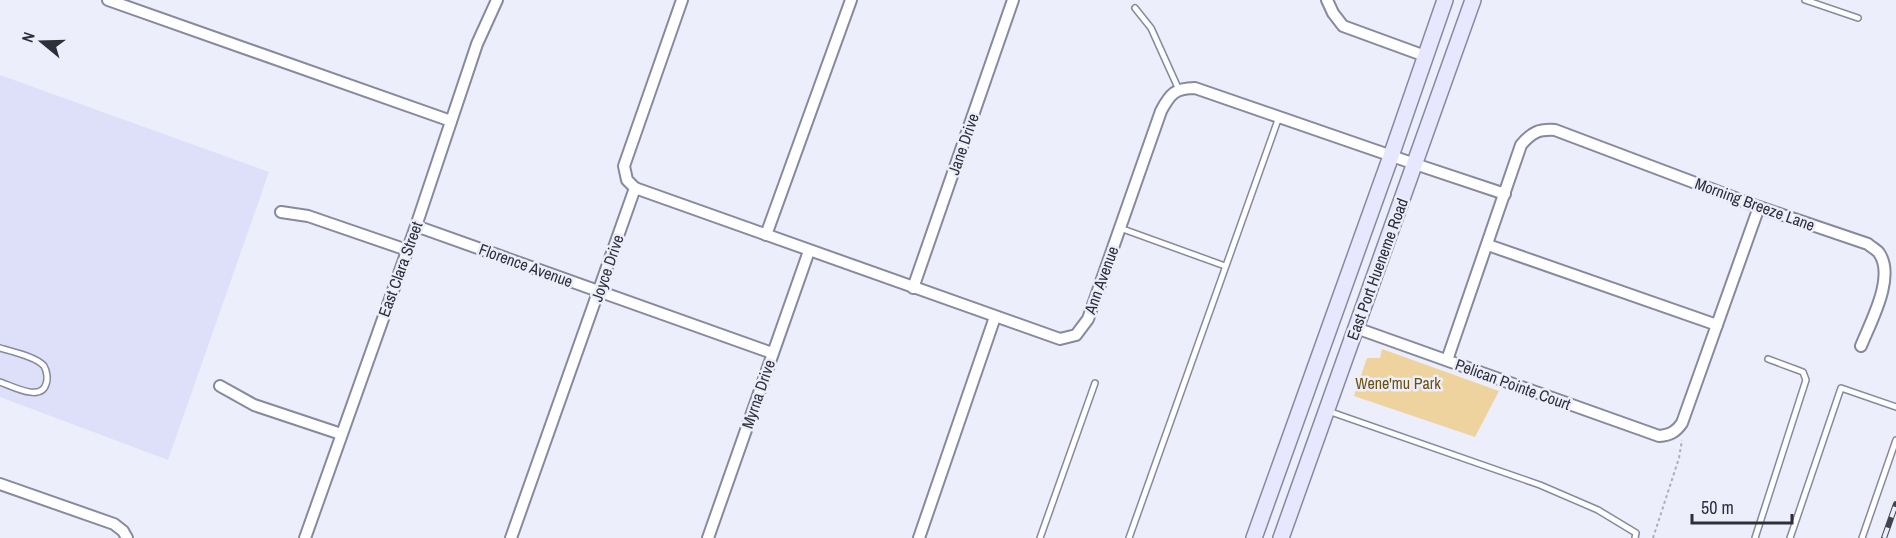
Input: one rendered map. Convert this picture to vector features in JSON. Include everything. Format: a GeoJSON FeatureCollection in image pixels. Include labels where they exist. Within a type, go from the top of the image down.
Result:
{"type":"FeatureCollection","features":[{"type":"Feature","properties":{"kind":"main road","name":"East Port Hueneme Road"},"geometry":{"type":"LineString","coordinates":[[1254,538],[1445,0]]}},
{"type":"Feature","properties":{"kind":"main road","name":"East Port Hueneme Road"},"geometry":{"type":"LineString","coordinates":[[1281,538],[1473,0]]}},
{"type":"Feature","properties":{"kind":"street"},"geometry":{"type":"LineString","coordinates":[[108,0],[451,122]]}},
{"type":"Feature","properties":{"kind":"street","name":"East Clara Street"},"geometry":{"type":"LineString","coordinates":[[304,538],[416,226],[477,44],[497,0]]}},
{"type":"Feature","properties":{"kind":"street"},"geometry":{"type":"LineString","coordinates":[[635,188],[627,180],[624,166],[682,0]]}},
{"type":"Feature","properties":{"kind":"street"},"geometry":{"type":"LineString","coordinates":[[766,235],[851,0]]}},
{"type":"Feature","properties":{"kind":"street","name":"Jane Drive"},"geometry":{"type":"LineString","coordinates":[[913,288],[1013,0]]}},
{"type":"Feature","properties":{"kind":"street"},"geometry":{"type":"LineString","coordinates":[[1327,0],[1333,14],[1343,26],[1425,56]]}},
{"type":"Feature","properties":{"kind":"street"},"geometry":{"type":"LineString","coordinates":[[1179,90],[1195,88],[1505,194],[1447,360]]}},
{"type":"Feature","properties":{"kind":"street","name":"Ann Avenue"},"geometry":{"type":"LineString","coordinates":[[635,188],[1060,339],[1076,334],[1088,319],[1161,111],[1168,98],[1179,90]]}},
{"type":"Feature","properties":{"kind":"street","name":"Morning Breeze Lane"},"geometry":{"type":"LineString","coordinates":[[1505,194],[1521,144],[1535,131],[1555,130],[1759,207],[1868,244],[1879,253],[1884,270],[1883,288],[1861,346]]}},
{"type":"Feature","properties":{"kind":"street","name":"Joyce Drive"},"geometry":{"type":"LineString","coordinates":[[512,538],[635,188]]}},
{"type":"Feature","properties":{"kind":"street"},"geometry":{"type":"LineString","coordinates":[[1673,432],[1682,423],[1759,207]]}},
{"type":"Feature","properties":{"kind":"street"},"geometry":{"type":"LineString","coordinates":[[281,212],[308,216],[407,250]]}},
{"type":"Feature","properties":{"kind":"street","name":"Florence Avenue"},"geometry":{"type":"LineString","coordinates":[[416,226],[772,353]]}},
{"type":"Feature","properties":{"kind":"street"},"geometry":{"type":"LineString","coordinates":[[1488,245],[1717,325]]}},
{"type":"Feature","properties":{"kind":"street","name":"Myrna Drive"},"geometry":{"type":"LineString","coordinates":[[708,538],[809,251]]}},
{"type":"Feature","properties":{"kind":"street"},"geometry":{"type":"LineString","coordinates":[[919,538],[995,317]]}},
{"type":"Feature","properties":{"kind":"street","name":"Pelican Pointe Court"},"geometry":{"type":"LineString","coordinates":[[1356,328],[1659,436],[1673,432]]}},
{"type":"Feature","properties":{"kind":"street"},"geometry":{"type":"LineString","coordinates":[[220,386],[254,405],[341,434]]}},
{"type":"Feature","properties":{"kind":"street"},"geometry":{"type":"LineString","coordinates":[[0,484],[114,524],[123,531],[127,538]]}},
{"type":"Feature","properties":{"kind":"lane"},"geometry":{"type":"LineString","coordinates":[[1805,0],[1858,18]]}},
{"type":"Feature","properties":{"kind":"lane"},"geometry":{"type":"LineString","coordinates":[[1135,8],[1151,28],[1179,90]]}},
{"type":"Feature","properties":{"kind":"lane"},"geometry":{"type":"LineString","coordinates":[[1129,538],[1279,117]]}},
{"type":"Feature","properties":{"kind":"lane"},"geometry":{"type":"LineString","coordinates":[[1120,228],[1226,266]]}},
{"type":"Feature","properties":{"kind":"lane"},"geometry":{"type":"LineString","coordinates":[[0,348],[34,359],[44,366],[47,383],[38,393],[32,393],[0,382]]}},
{"type":"Feature","properties":{"kind":"lane"},"geometry":{"type":"LineString","coordinates":[[1755,538],[1806,380],[1803,372],[1768,359]]}},
{"type":"Feature","properties":{"kind":"lane"},"geometry":{"type":"LineString","coordinates":[[1040,538],[1095,383]]}},
{"type":"Feature","properties":{"kind":"lane"},"geometry":{"type":"LineString","coordinates":[[1790,538],[1841,388],[1896,407]]}},
{"type":"Feature","properties":{"kind":"lane"},"geometry":{"type":"LineString","coordinates":[[1327,411],[1540,486],[1598,510],[1636,533],[1635,538]]}},
{"type":"Feature","properties":{"kind":"lane"},"geometry":{"type":"LineString","coordinates":[[1862,538],[1896,440]]}},
{"type":"Feature","properties":{"kind":"path"},"geometry":{"type":"LineString","coordinates":[[1653,538],[1679,458],[1682,438],[1673,432]]}},
{"type":"Feature","properties":{"kind":"shaded area"},"geometry":{"type":"Polygon","coordinates":[[[0,75],[269,172],[168,460],[0,397],[0,75]]]}},
{"type":"Feature","properties":{"kind":"green space","name":"Wene'mu Park"},"geometry":{"type":"Polygon","coordinates":[[[1382,349],[1499,391],[1475,437],[1354,396],[1367,358],[1380,358],[1382,349]]]}},
{"type":"Feature","properties":{"kind":"railway"},"geometry":{"type":"LineString","coordinates":[[1884,538],[1896,504]]}}]}
